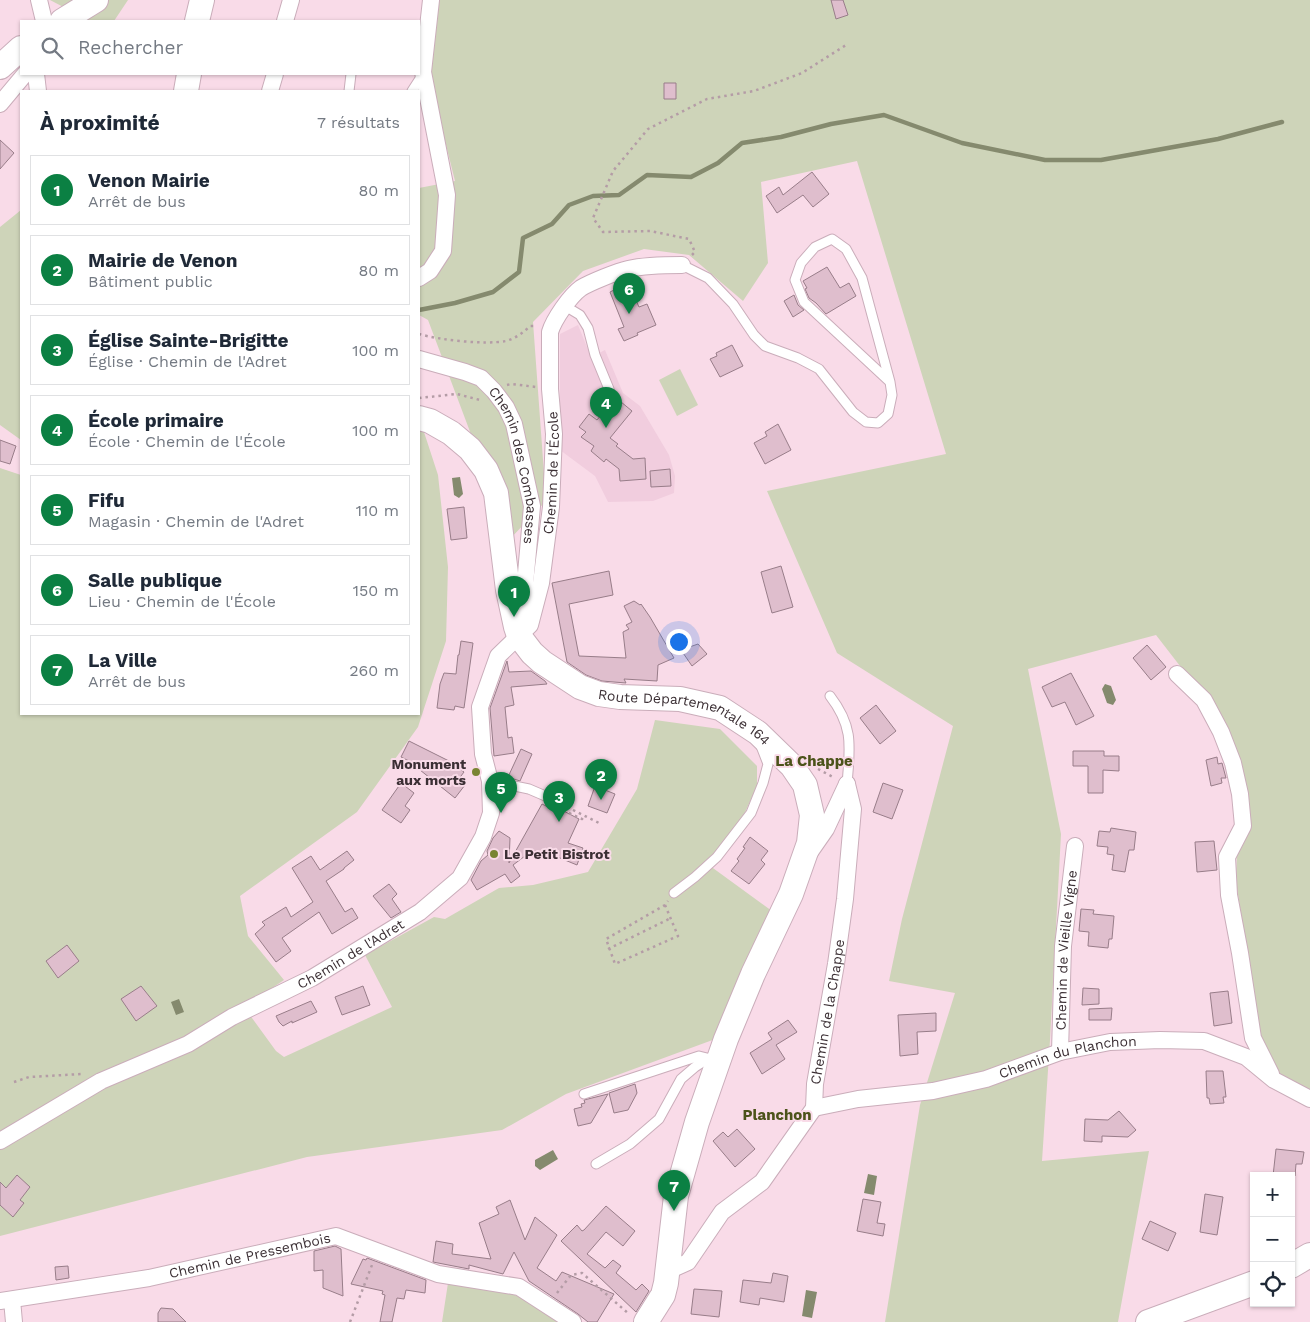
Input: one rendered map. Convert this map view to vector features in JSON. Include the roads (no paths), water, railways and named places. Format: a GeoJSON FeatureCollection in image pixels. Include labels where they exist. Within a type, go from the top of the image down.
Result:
{"type":"FeatureCollection","features":[{"type":"Feature","properties":{"kind":"street"},"geometry":{"type":"LineString","coordinates":[[47,11],[96,0]]}},
{"type":"Feature","properties":{"kind":"street"},"geometry":{"type":"LineString","coordinates":[[197,20],[202,0]]}},
{"type":"Feature","properties":{"kind":"street"},"geometry":{"type":"LineString","coordinates":[[285,20],[291,0]]}},
{"type":"Feature","properties":{"kind":"street"},"geometry":{"type":"LineString","coordinates":[[420,277],[430,271],[444,251],[448,195],[423,74],[431,0]]}},
{"type":"Feature","properties":{"kind":"street"},"geometry":{"type":"LineString","coordinates":[[0,67],[20,49]]}},
{"type":"Feature","properties":{"kind":"street"},"geometry":{"type":"LineString","coordinates":[[0,104],[25,75]]}},
{"type":"Feature","properties":{"kind":"street"},"geometry":{"type":"LineString","coordinates":[[36,75],[38,90]]}},
{"type":"Feature","properties":{"kind":"street"},"geometry":{"type":"LineString","coordinates":[[186,90],[189,75]]}},
{"type":"Feature","properties":{"kind":"street"},"geometry":{"type":"LineString","coordinates":[[270,90],[275,75]]}},
{"type":"Feature","properties":{"kind":"street","name":"Chemin de l'École"},"geometry":{"type":"LineString","coordinates":[[524,631],[541,583],[551,507],[554,434],[550,389],[550,332],[552,325],[581,288],[626,269],[645,266],[682,265]]}},
{"type":"Feature","properties":{"kind":"street","name":"Chemin des Combasses"},"geometry":{"type":"LineString","coordinates":[[420,359],[480,378],[494,391],[506,407],[514,424],[532,506],[524,596],[524,631]]}},
{"type":"Feature","properties":{"kind":"street","name":"Route Départementale 164"},"geometry":{"type":"LineString","coordinates":[[420,418],[430,421],[451,433],[470,449],[486,470],[496,493],[508,590],[532,653],[542,662],[580,687],[600,694],[620,697],[680,699],[720,708],[765,740],[792,766],[805,784],[812,815],[809,844],[791,894],[714,1059],[676,1196],[668,1271],[663,1296],[638,1319]]}},
{"type":"Feature","properties":{"kind":"street","name":"Chemin de l'Adret"},"geometry":{"type":"LineString","coordinates":[[0,1141],[101,1081],[188,1044],[232,1017],[312,978],[420,912],[460,878],[473,856],[491,813],[490,781],[483,754],[480,707],[498,656],[524,631]]}},
{"type":"Feature","properties":{"kind":"street"},"geometry":{"type":"LineString","coordinates":[[1177,674],[1204,700],[1222,732],[1233,764],[1240,794],[1243,826],[1227,857],[1229,895],[1253,1038],[1274,1080]]}},
{"type":"Feature","properties":{"kind":"street"},"geometry":{"type":"LineString","coordinates":[[803,863],[826,829],[848,784]]}},
{"type":"Feature","properties":{"kind":"street","name":"Chemin de la Chappe"},"geometry":{"type":"LineString","coordinates":[[814,1108],[815,1084],[836,964],[845,899],[853,809],[848,784]]}},
{"type":"Feature","properties":{"kind":"street","name":"Chemin de Vieille Vigne"},"geometry":{"type":"LineString","coordinates":[[1060,1052],[1063,946],[1075,846]]}},
{"type":"Feature","properties":{"kind":"street","name":"Chemin du Planchon"},"geometry":{"type":"LineString","coordinates":[[814,1108],[858,1099],[934,1091],[986,1079],[1060,1052],[1110,1042],[1204,1041],[1246,1058],[1274,1080],[1310,1099]]}},
{"type":"Feature","properties":{"kind":"street"},"geometry":{"type":"LineString","coordinates":[[668,1271],[688,1262],[722,1212],[762,1182],[814,1108]]}},
{"type":"Feature","properties":{"kind":"street","name":"Chemin de Pressembois"},"geometry":{"type":"LineString","coordinates":[[8,1310],[54,1292],[149,1278],[336,1236],[438,1274],[519,1287],[573,1322]]}},
{"type":"Feature","properties":{"kind":"street"},"geometry":{"type":"LineString","coordinates":[[1295,1264],[1310,1255]]}},
{"type":"Feature","properties":{"kind":"street"},"geometry":{"type":"LineString","coordinates":[[1148,1322],[1250,1284]]}},
{"type":"Feature","properties":{"kind":"lane"},"geometry":{"type":"LineString","coordinates":[[413,90],[423,74]]}},
{"type":"Feature","properties":{"kind":"lane"},"geometry":{"type":"LineString","coordinates":[[349,90],[351,75]]}},
{"type":"Feature","properties":{"kind":"lane"},"geometry":{"type":"LineString","coordinates":[[682,265],[708,278],[733,304],[754,335],[766,346],[798,358],[819,369],[853,412],[866,422],[878,423],[888,414],[892,395],[890,382],[862,278],[846,249],[832,240],[816,247],[801,263],[795,280],[804,302],[890,382]]}},
{"type":"Feature","properties":{"kind":"lane"},"geometry":{"type":"LineString","coordinates":[[565,306],[580,314],[588,328],[595,355],[609,389]]}},
{"type":"Feature","properties":{"kind":"lane"},"geometry":{"type":"LineString","coordinates":[[830,696],[840,709],[850,735],[848,784]]}},
{"type":"Feature","properties":{"kind":"lane"},"geometry":{"type":"LineString","coordinates":[[674,893],[695,878],[717,857],[752,813],[768,764],[760,747],[765,740]]}},
{"type":"Feature","properties":{"kind":"lane"},"geometry":{"type":"LineString","coordinates":[[490,781],[530,788],[564,804]]}},
{"type":"Feature","properties":{"kind":"lane"},"geometry":{"type":"LineString","coordinates":[[584,1094],[698,1056],[714,1059]]}},
{"type":"Feature","properties":{"kind":"lane"},"geometry":{"type":"LineString","coordinates":[[596,1164],[630,1144],[659,1119],[681,1079],[695,1067],[714,1059]]}},
{"type":"Feature","properties":{"kind":"waterway"},"geometry":{"type":"LineString","coordinates":[[420,310],[455,303],[493,292],[519,272],[523,238],[552,224],[569,205],[593,196],[619,195],[647,175],[691,177],[718,163],[742,143],[781,137],[831,124],[884,115],[962,143],[1045,160],[1101,160],[1218,139],[1282,122]]}},
{"type":"Feature","properties":{"kind":"place","name":"Salle publique"},"geometry":{"type":"Point","coordinates":[629,314]}},
{"type":"Feature","properties":{"kind":"place","name":"École primaire"},"geometry":{"type":"Point","coordinates":[606,428]}},
{"type":"Feature","properties":{"kind":"place","name":"Venon Mairie"},"geometry":{"type":"Point","coordinates":[514,617]}},
{"type":"Feature","properties":{"kind":"place","name":"Monument aux morts"},"geometry":{"type":"Point","coordinates":[476,772]}},
{"type":"Feature","properties":{"kind":"place","name":"Mairie de Venon"},"geometry":{"type":"Point","coordinates":[601,800]}},
{"type":"Feature","properties":{"kind":"place","name":"Fifu"},"geometry":{"type":"Point","coordinates":[501,813]}},
{"type":"Feature","properties":{"kind":"place","name":"Église Sainte-Brigitte"},"geometry":{"type":"Point","coordinates":[559,822]}},
{"type":"Feature","properties":{"kind":"place","name":"Le Petit Bistrot"},"geometry":{"type":"Point","coordinates":[494,854]}},
{"type":"Feature","properties":{"kind":"place","name":"La Ville"},"geometry":{"type":"Point","coordinates":[674,1211]}},
{"type":"Feature","properties":{"kind":"district","name":"La Chappe"},"geometry":{"type":"Point","coordinates":[814,761]}},
{"type":"Feature","properties":{"kind":"district","name":"Planchon"},"geometry":{"type":"Point","coordinates":[777,1115]}}]}
